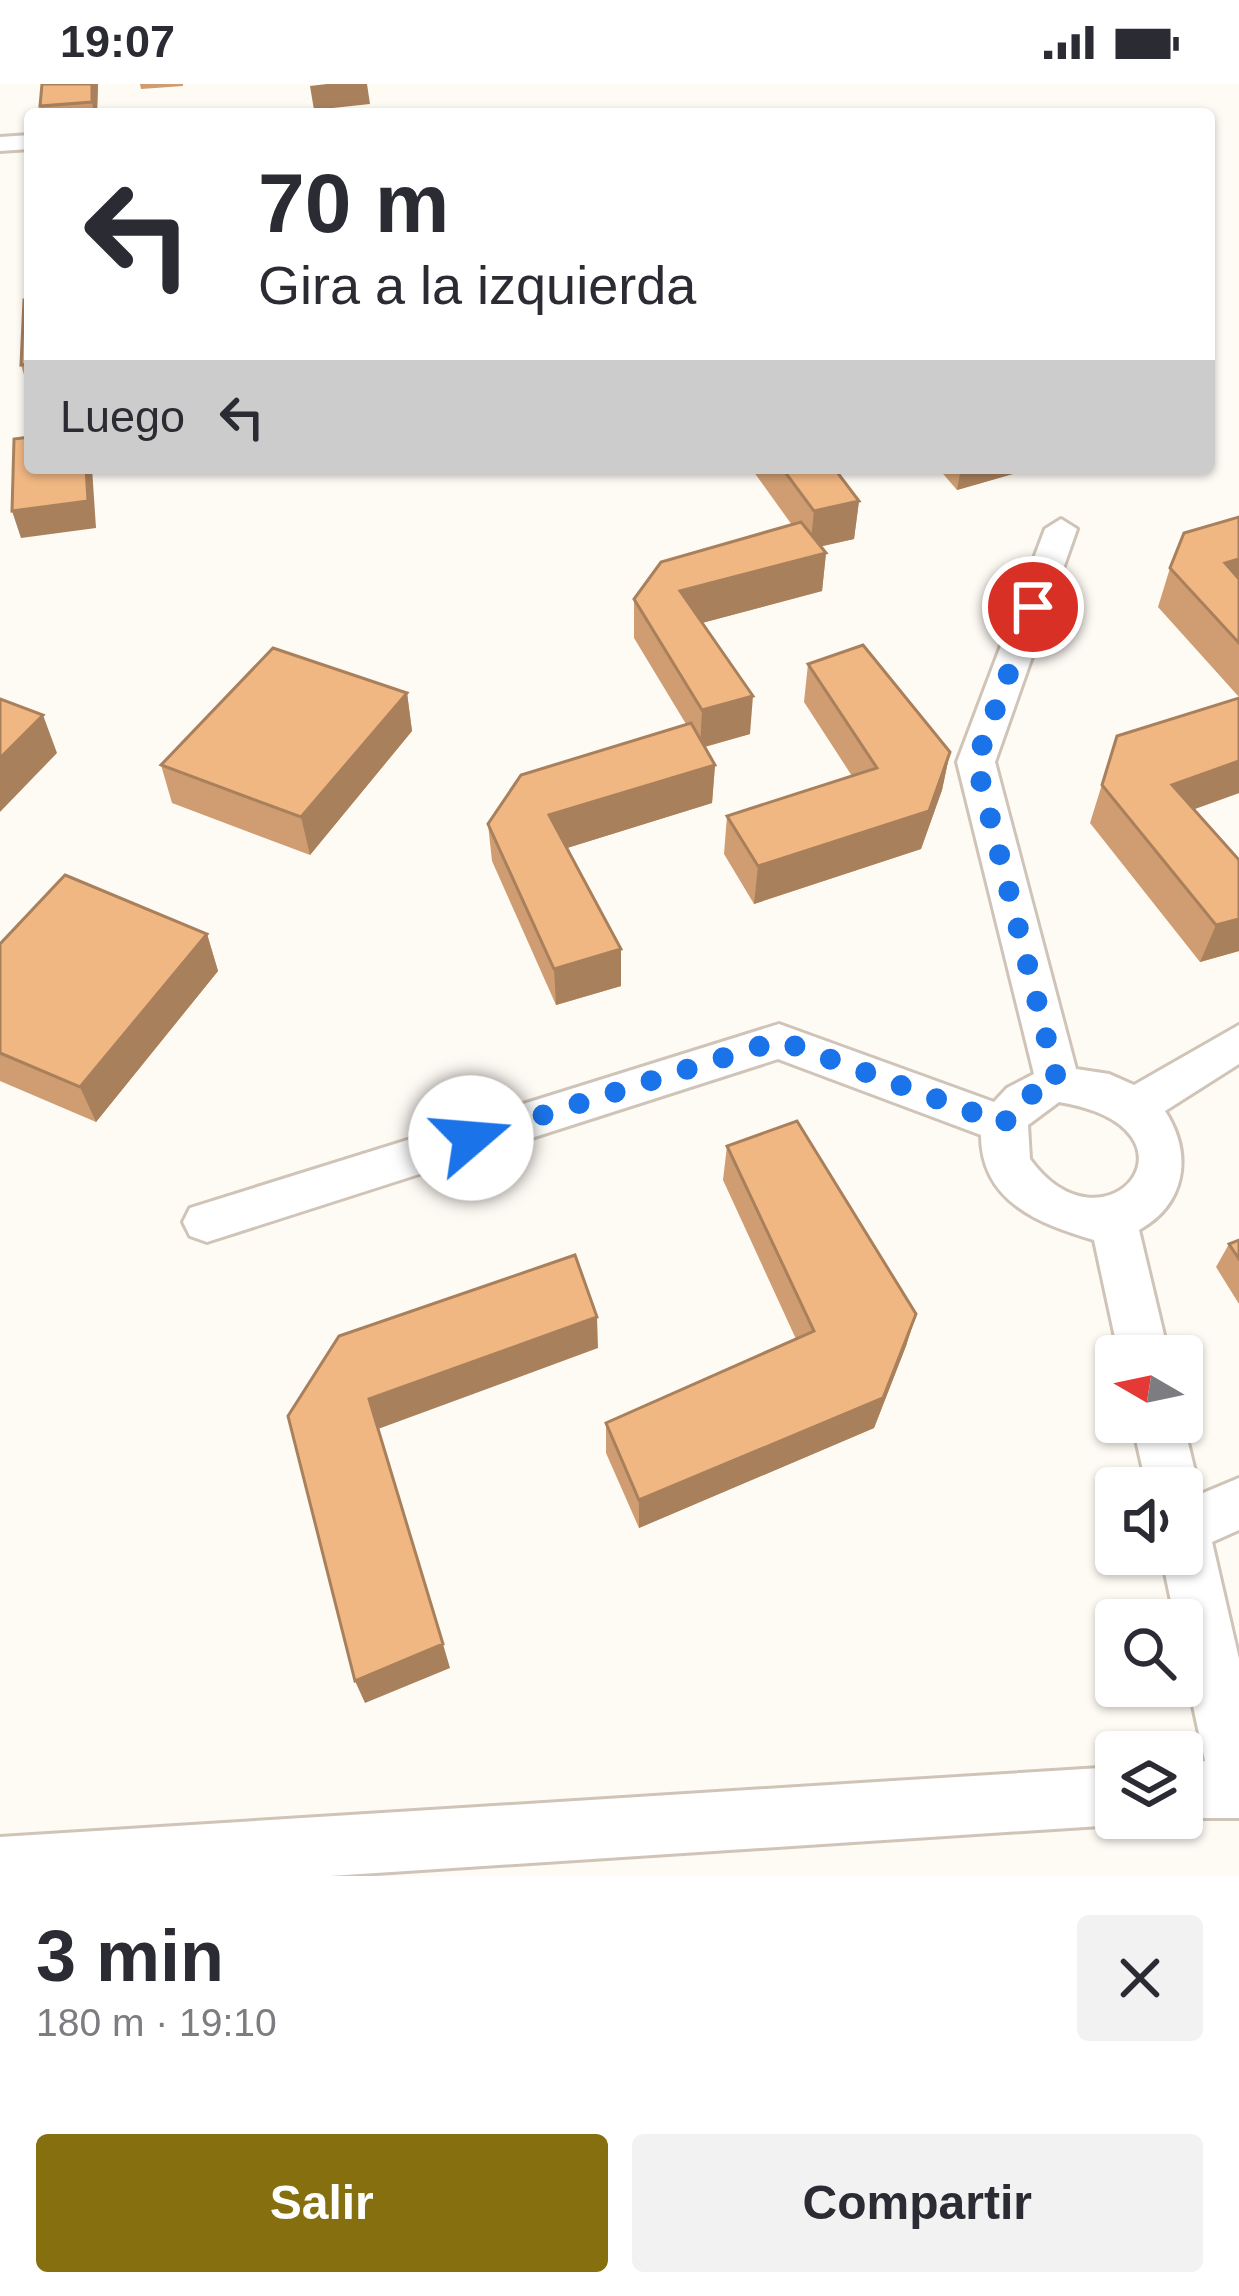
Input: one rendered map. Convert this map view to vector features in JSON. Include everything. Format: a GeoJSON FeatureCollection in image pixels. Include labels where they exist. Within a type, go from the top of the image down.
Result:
{"type":"FeatureCollection","features":[{"type":"Feature","properties":{"kind":"street"},"geometry":{"type":"LineString","coordinates":[[1058,1084],[976,762],[1061,529]]}},
{"type":"Feature","properties":{"kind":"street"},"geometry":{"type":"LineString","coordinates":[[207,1222],[779,1040],[1004,1124]]}},
{"type":"Feature","properties":{"kind":"street"},"geometry":{"type":"LineString","coordinates":[[1136,1107],[1239,1042]]}},
{"type":"Feature","properties":{"kind":"street"},"geometry":{"type":"LineString","coordinates":[[1058,1084],[1084,1084],[1112,1092],[1136,1107],[1154,1127],[1163,1150],[1164,1173],[1154,1194],[1136,1210],[1113,1216],[1064,1212],[1031,1192],[1009,1165],[1002,1144],[1004,1124],[1016,1105],[1034,1091],[1058,1084]]}},
{"type":"Feature","properties":{"kind":"street"},"geometry":{"type":"LineString","coordinates":[[1113,1216],[1139,1335]]}},
{"type":"Feature","properties":{"kind":"street"},"geometry":{"type":"LineString","coordinates":[[1203,1519],[1239,1504]]}},
{"type":"Feature","properties":{"kind":"street"},"geometry":{"type":"LineString","coordinates":[[1192,1575],[1239,1787],[1203,1790]]}},
{"type":"Feature","properties":{"kind":"street"},"geometry":{"type":"LineString","coordinates":[[0,1867],[1095,1797]]}},
{"type":"Feature","properties":{"kind":"building"},"geometry":{"type":"Polygon","coordinates":[[[42,84],[92,84],[92,102],[40,106],[42,84]]]}},
{"type":"Feature","properties":{"kind":"building"},"geometry":{"type":"Polygon","coordinates":[[[24,300],[24,365],[21,365],[24,300]]]}},
{"type":"Feature","properties":{"kind":"building"},"geometry":{"type":"Polygon","coordinates":[[[24,438],[24,474],[86,474],[88,501],[12,511],[14,439],[24,438]]]}},
{"type":"Feature","properties":{"kind":"building"},"geometry":{"type":"Polygon","coordinates":[[[786,474],[839,474],[859,501],[814,511],[786,474]]]}},
{"type":"Feature","properties":{"kind":"building"},"geometry":{"type":"Polygon","coordinates":[[[1239,517],[1239,559],[1225,563],[1239,579],[1239,643],[1170,568],[1184,533],[1239,517]]]}},
{"type":"Feature","properties":{"kind":"building"},"geometry":{"type":"Polygon","coordinates":[[[801,522],[826,553],[680,591],[753,696],[702,710],[634,599],[661,562],[801,522]]]}},
{"type":"Feature","properties":{"kind":"building"},"geometry":{"type":"Polygon","coordinates":[[[863,645],[950,752],[929,811],[758,866],[727,816],[877,768],[808,664],[863,645]]]}},
{"type":"Feature","properties":{"kind":"building"},"geometry":{"type":"Polygon","coordinates":[[[273,648],[407,693],[301,817],[161,765],[273,648]]]}},
{"type":"Feature","properties":{"kind":"building"},"geometry":{"type":"Polygon","coordinates":[[[1239,698],[1239,761],[1172,785],[1239,860],[1239,919],[1216,925],[1102,785],[1117,736],[1239,698]]]}},
{"type":"Feature","properties":{"kind":"building"},"geometry":{"type":"Polygon","coordinates":[[[0,699],[43,715],[0,758],[0,699]]]}},
{"type":"Feature","properties":{"kind":"building"},"geometry":{"type":"Polygon","coordinates":[[[691,723],[715,765],[549,815],[621,949],[554,969],[488,824],[521,775],[691,723]]]}},
{"type":"Feature","properties":{"kind":"building"},"geometry":{"type":"Polygon","coordinates":[[[65,875],[207,934],[80,1087],[0,1053],[0,944],[65,875]]]}},
{"type":"Feature","properties":{"kind":"building"},"geometry":{"type":"Polygon","coordinates":[[[797,1121],[916,1314],[883,1398],[639,1500],[606,1423],[814,1331],[727,1146],[797,1121]]]}},
{"type":"Feature","properties":{"kind":"building"},"geometry":{"type":"Polygon","coordinates":[[[1239,1240],[1239,1259],[1229,1244],[1239,1240]]]}},
{"type":"Feature","properties":{"kind":"building"},"geometry":{"type":"Polygon","coordinates":[[[575,1255],[597,1317],[369,1399],[443,1644],[355,1681],[288,1416],[339,1336],[575,1255]]]}},
{"type":"Feature","properties":{"kind":"route"},"geometry":{"type":"LineString","coordinates":[[471,1138],[779,1040],[1004,1124],[1016,1105],[1034,1091],[1058,1084],[976,762],[1033,607]]}}]}
